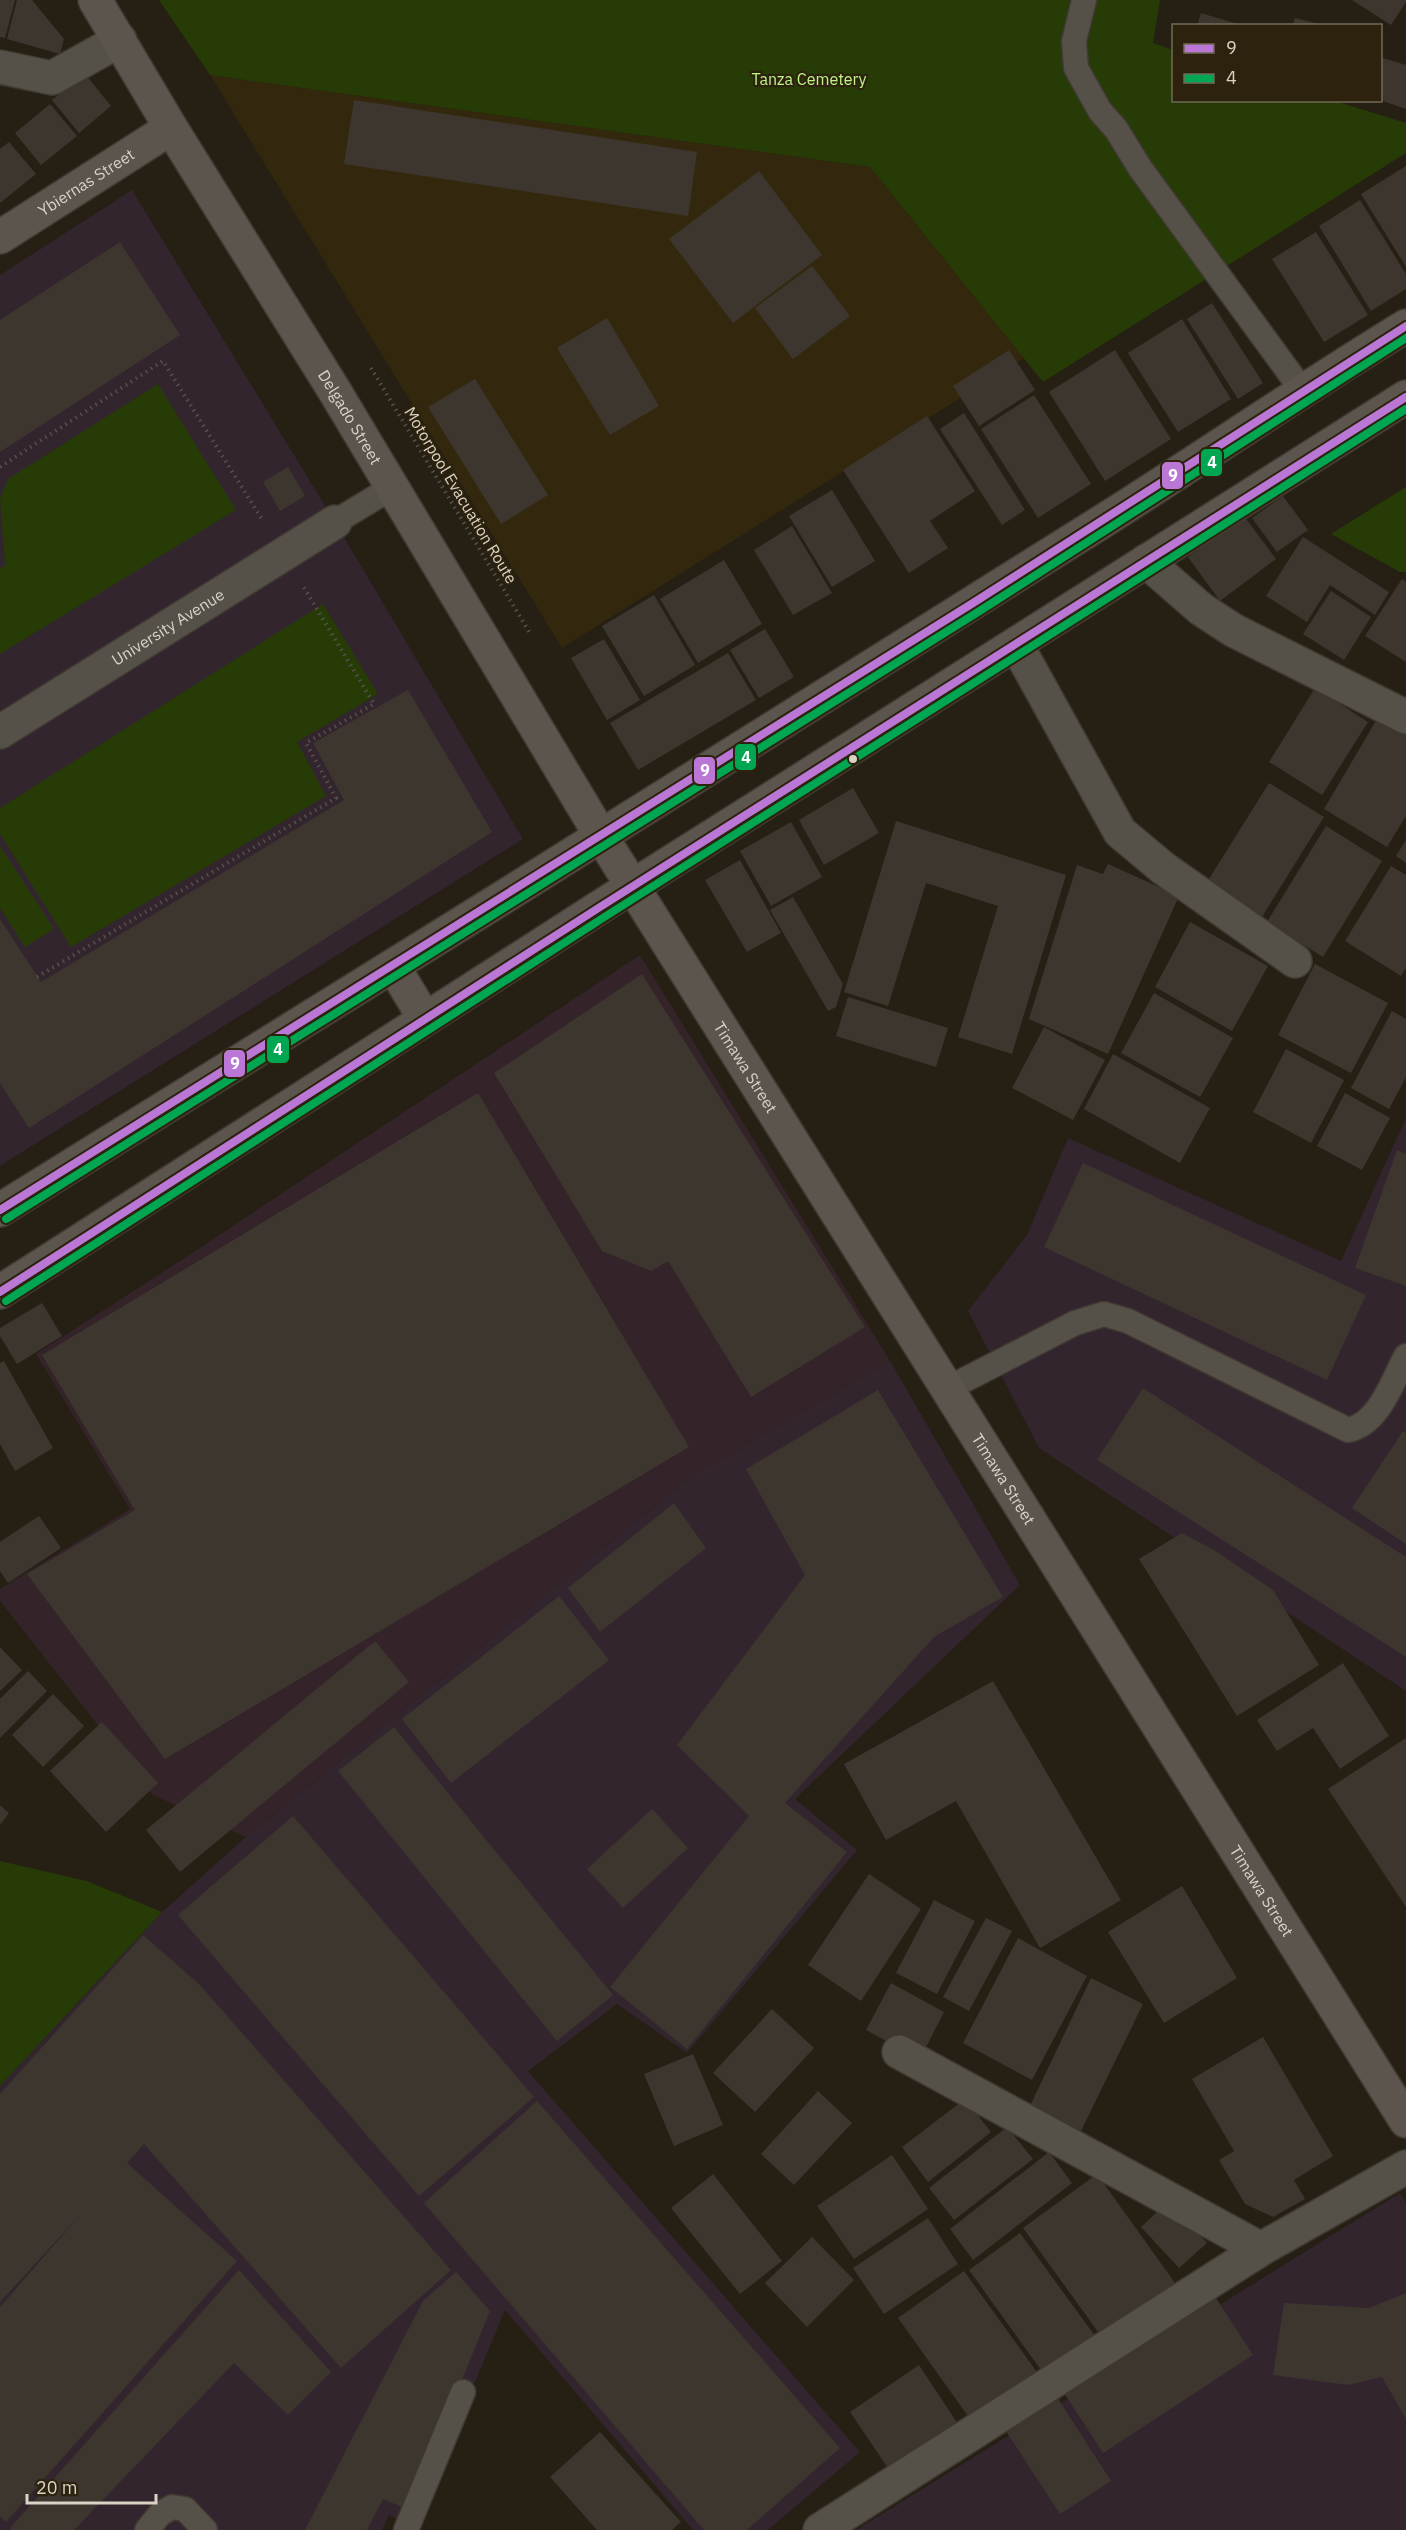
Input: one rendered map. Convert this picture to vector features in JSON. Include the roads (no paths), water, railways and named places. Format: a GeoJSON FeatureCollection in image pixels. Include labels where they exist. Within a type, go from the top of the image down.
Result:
{"type":"FeatureCollection","features":[{"type":"Feature","properties":{"kind":"main road","name":"Delgado Street"},"geometry":{"type":"LineString","coordinates":[[95,0],[171,128],[334,390],[601,836]]}},
{"type":"Feature","properties":{"kind":"main road","name":"Ybiernas Street"},"geometry":{"type":"LineString","coordinates":[[0,237],[171,128]]}},
{"type":"Feature","properties":{"kind":"main road"},"geometry":{"type":"LineString","coordinates":[[0,1210],[1117,512],[1302,390],[1406,326]]}},
{"type":"Feature","properties":{"kind":"main road"},"geometry":{"type":"LineString","coordinates":[[0,1292],[633,886],[1406,397]]}},
{"type":"Feature","properties":{"kind":"main road","name":"Timawa Street"},"geometry":{"type":"LineString","coordinates":[[601,836],[1406,2121]]}},
{"type":"Feature","properties":{"kind":"main road"},"geometry":{"type":"LineString","coordinates":[[393,966],[425,1019]]}},
{"type":"Feature","properties":{"kind":"street"},"geometry":{"type":"LineString","coordinates":[[0,67],[52,78],[120,40]]}},
{"type":"Feature","properties":{"kind":"street","name":"University Avenue"},"geometry":{"type":"LineString","coordinates":[[0,732],[335,522]]}},
{"type":"Feature","properties":{"kind":"street"},"geometry":{"type":"LineString","coordinates":[[1146,561],[1201,609],[1233,630],[1406,717]]}},
{"type":"Feature","properties":{"kind":"street"},"geometry":{"type":"LineString","coordinates":[[1016,644],[1120,832],[1163,868],[1295,961]]}},
{"type":"Feature","properties":{"kind":"street"},"geometry":{"type":"LineString","coordinates":[[899,2052],[1261,2249]]}},
{"type":"Feature","properties":{"kind":"street"},"geometry":{"type":"LineString","coordinates":[[820,2530],[1261,2249],[1406,2167]]}},
{"type":"Feature","properties":{"kind":"lane"},"geometry":{"type":"LineString","coordinates":[[1084,0],[1074,41],[1076,68],[1100,111],[1116,129],[1140,168],[1302,390]]}},
{"type":"Feature","properties":{"kind":"lane"},"geometry":{"type":"LineString","coordinates":[[335,522],[391,488]]}},
{"type":"Feature","properties":{"kind":"lane"},"geometry":{"type":"LineString","coordinates":[[947,1389],[1075,1323],[1104,1314],[1128,1321],[1348,1430],[1360,1427],[1372,1418],[1406,1356]]}},
{"type":"Feature","properties":{"kind":"lane"},"geometry":{"type":"LineString","coordinates":[[406,2530],[463,2392]]}},
{"type":"Feature","properties":{"kind":"lane"},"geometry":{"type":"LineString","coordinates":[[147,2530],[160,2514],[172,2507],[185,2510],[205,2530]]}},
{"type":"Feature","properties":{"kind":"park label","name":"Tanza Cemetery"},"geometry":{"type":"Point","coordinates":[809,79]}}]}
